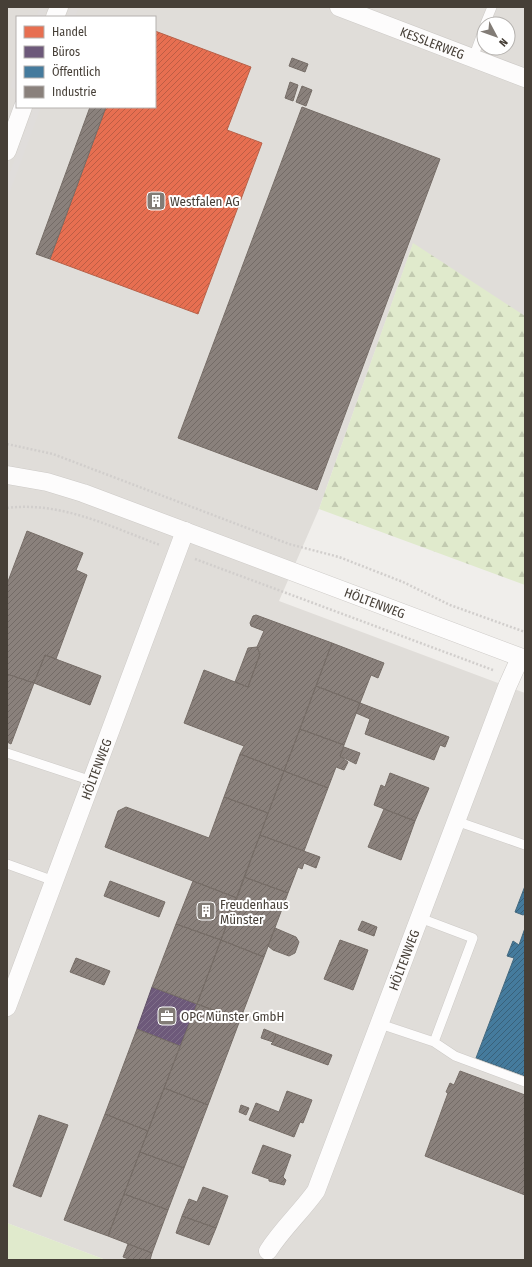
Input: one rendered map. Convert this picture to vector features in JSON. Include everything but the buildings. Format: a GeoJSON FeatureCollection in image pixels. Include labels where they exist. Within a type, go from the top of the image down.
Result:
{"type":"FeatureCollection","features":[{"type":"Feature","properties":{"kind":"street","name":"KESSLERWEG"},"geometry":{"type":"LineString","coordinates":[[339,7],[525,78]]}},
{"type":"Feature","properties":{"kind":"street"},"geometry":{"type":"LineString","coordinates":[[7,151],[23,108]]}},
{"type":"Feature","properties":{"kind":"street","name":"HÖLTENWEG"},"geometry":{"type":"LineString","coordinates":[[7,475],[54,484],[185,531],[522,659],[511,677],[316,1191],[303,1210],[275,1240],[268,1250]]}},
{"type":"Feature","properties":{"kind":"street","name":"HÖLTENWEG"},"geometry":{"type":"LineString","coordinates":[[7,1007],[11,983],[54,881],[185,531]]}},
{"type":"Feature","properties":{"kind":"lane"},"geometry":{"type":"LineString","coordinates":[[473,58],[476,50]]}},
{"type":"Feature","properties":{"kind":"lane"},"geometry":{"type":"LineString","coordinates":[[7,753],[92,781]]}},
{"type":"Feature","properties":{"kind":"lane"},"geometry":{"type":"LineString","coordinates":[[456,821],[525,845]]}},
{"type":"Feature","properties":{"kind":"lane"},"geometry":{"type":"LineString","coordinates":[[7,864],[54,881]]}},
{"type":"Feature","properties":{"kind":"lane"},"geometry":{"type":"LineString","coordinates":[[420,918],[473,938],[434,1042]]}},
{"type":"Feature","properties":{"kind":"lane"},"geometry":{"type":"LineString","coordinates":[[380,1024],[434,1042],[455,1056],[525,1082]]}},
{"type":"Feature","properties":{"kind":"path"},"geometry":{"type":"LineString","coordinates":[[7,444],[53,454],[289,544],[339,558],[403,582],[450,605],[525,632]]}},
{"type":"Feature","properties":{"kind":"path"},"geometry":{"type":"LineString","coordinates":[[7,508],[37,507],[58,510],[107,525],[511,677]]}},
{"type":"Feature","properties":{"kind":"shaded area"},"geometry":{"type":"Polygon","coordinates":[[[7,7],[525,7],[525,317],[413,244],[319,509],[279,601],[525,693],[525,1260],[106,1260],[7,1223],[7,7]]]}},
{"type":"Feature","properties":{"kind":"shaded area"},"geometry":{"type":"Polygon","coordinates":[[[40,7],[47,7],[44,16],[36,16],[40,7]]]}},
{"type":"Feature","properties":{"kind":"shaded area"},"geometry":{"type":"Polygon","coordinates":[[[71,7],[79,7],[75,16],[67,16],[71,7]]]}},
{"type":"Feature","properties":{"kind":"shaded area"},"geometry":{"type":"Polygon","coordinates":[[[16,71],[16,90],[10,87],[16,71]]]}},
{"type":"Feature","properties":{"kind":"shaded area"},"geometry":{"type":"Polygon","coordinates":[[[34,108],[41,108],[7,200],[7,180],[34,108]]]}},
{"type":"Feature","properties":{"kind":"green space"},"geometry":{"type":"Polygon","coordinates":[[[413,243],[525,316],[525,585],[319,509],[413,243]]]}},
{"type":"Feature","properties":{"kind":"green space"},"geometry":{"type":"Polygon","coordinates":[[[7,1223],[106,1260],[7,1260],[7,1223]]]}},
{"type":"Feature","properties":{"kind":"place","name":"Westfalen AG"},"geometry":{"type":"Point","coordinates":[156,201]}},
{"type":"Feature","properties":{"kind":"place","name":"Freudenhaus Münster"},"geometry":{"type":"Point","coordinates":[206,911]}},
{"type":"Feature","properties":{"kind":"place","name":"OPC Münster GmbH"},"geometry":{"type":"Point","coordinates":[167,1016]}}]}
